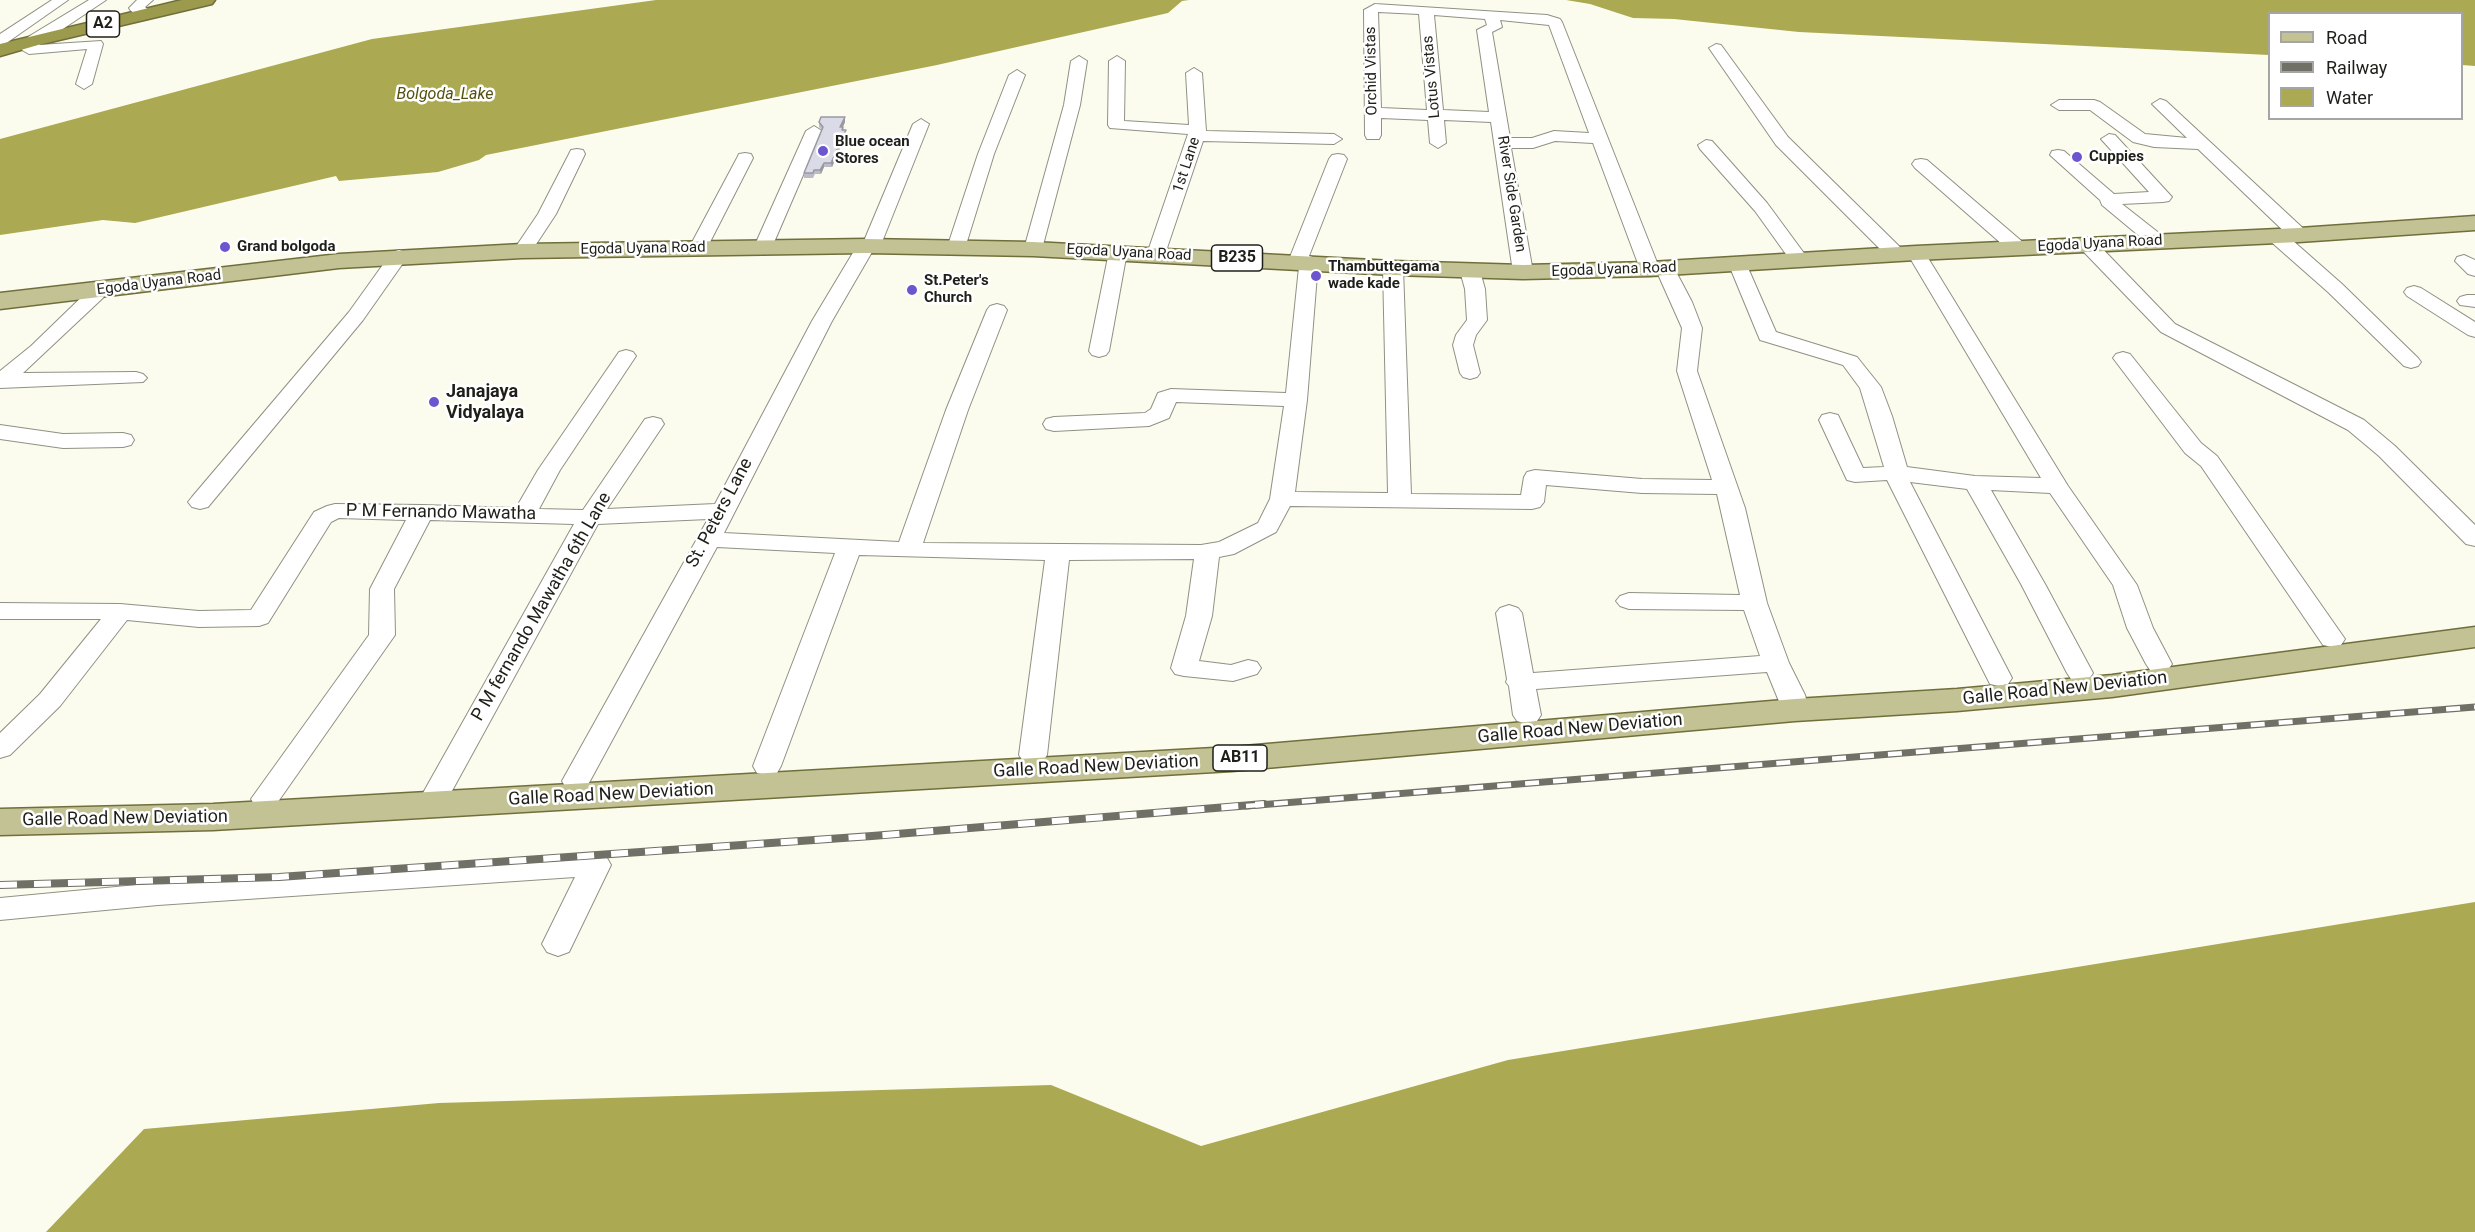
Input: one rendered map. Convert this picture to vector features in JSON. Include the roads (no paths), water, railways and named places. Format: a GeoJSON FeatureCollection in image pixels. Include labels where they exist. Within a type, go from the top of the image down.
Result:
{"type":"FeatureCollection","features":[{"type":"Feature","properties":{"kind":"highway","name":"A2"},"geometry":{"type":"LineString","coordinates":[[0,50],[146,7],[206,0]]}},
{"type":"Feature","properties":{"kind":"main road","name":"Egoda Uyana Road"},"geometry":{"type":"LineString","coordinates":[[0,301],[339,261],[522,251],[764,247],[1033,249],[1393,268],[1523,272],[1738,265],[1906,253],[2287,236],[2475,223]]}},
{"type":"Feature","properties":{"kind":"main road","name":"Galle Road New Deviation"},"geometry":{"type":"LineString","coordinates":[[0,822],[213,818],[1232,759],[1793,702],[2000,678],[2080,673],[2332,639],[2475,624]]}},
{"type":"Feature","properties":{"kind":"main road","name":"Galle Road New Deviation"},"geometry":{"type":"LineString","coordinates":[[0,804],[437,793],[767,766],[1033,755],[1523,698],[1793,702],[1957,700],[2112,686],[2475,637]]}},
{"type":"Feature","properties":{"kind":"street"},"geometry":{"type":"LineString","coordinates":[[0,41],[61,0]]}},
{"type":"Feature","properties":{"kind":"street"},"geometry":{"type":"LineString","coordinates":[[84,84],[96,44],[29,50],[33,40],[99,0]]}},
{"type":"Feature","properties":{"kind":"street","name":"Orchid Vistas"},"geometry":{"type":"LineString","coordinates":[[1372,135],[1371,10],[1375,8],[1426,10]]}},
{"type":"Feature","properties":{"kind":"street"},"geometry":{"type":"LineString","coordinates":[[1426,10],[1546,19],[1555,22],[1599,138],[1657,269],[1682,302],[1692,328],[1687,371],[1726,487],[1754,603],[1793,702]]}},
{"type":"Feature","properties":{"kind":"street","name":"Lotus Vistas"},"geometry":{"type":"LineString","coordinates":[[1426,10],[1438,143]]}},
{"type":"Feature","properties":{"kind":"street","name":"River Side Garden"},"geometry":{"type":"LineString","coordinates":[[1496,16],[1495,27],[1484,30],[1523,272]]}},
{"type":"Feature","properties":{"kind":"street"},"geometry":{"type":"LineString","coordinates":[[1716,48],[1782,141],[1906,253],[2057,486],[2125,585],[2140,627],[2159,664]]}},
{"type":"Feature","properties":{"kind":"street"},"geometry":{"type":"LineString","coordinates":[[1033,249],[1072,105],[1079,61]]}},
{"type":"Feature","properties":{"kind":"street"},"geometry":{"type":"LineString","coordinates":[[1118,61],[1116,125],[1197,133],[1334,139]]}},
{"type":"Feature","properties":{"kind":"street","name":"1st Lane"},"geometry":{"type":"LineString","coordinates":[[1156,254],[1197,133],[1194,73]]}},
{"type":"Feature","properties":{"kind":"street"},"geometry":{"type":"LineString","coordinates":[[956,248],[986,154],[1017,75]]}},
{"type":"Feature","properties":{"kind":"street"},"geometry":{"type":"LineString","coordinates":[[2160,104],[2203,144],[2326,280],[2411,362]]}},
{"type":"Feature","properties":{"kind":"street"},"geometry":{"type":"LineString","coordinates":[[2059,105],[2094,105],[2139,138],[2154,142],[2203,144]]}},
{"type":"Feature","properties":{"kind":"street"},"geometry":{"type":"LineString","coordinates":[[1373,113],[1498,117]]}},
{"type":"Feature","properties":{"kind":"street","name":"St. Peters Lane"},"geometry":{"type":"LineString","coordinates":[[576,781],[709,539],[822,321],[868,247],[921,124]]}},
{"type":"Feature","properties":{"kind":"street"},"geometry":{"type":"LineString","coordinates":[[764,247],[814,131]]}},
{"type":"Feature","properties":{"kind":"street"},"geometry":{"type":"LineString","coordinates":[[1503,143],[1533,143],[1554,136],[1599,138]]}},
{"type":"Feature","properties":{"kind":"street"},"geometry":{"type":"LineString","coordinates":[[2058,155],[2110,199],[2163,197],[2109,140]]}},
{"type":"Feature","properties":{"kind":"street"},"geometry":{"type":"LineString","coordinates":[[1706,145],[1761,207],[1800,261]]}},
{"type":"Feature","properties":{"kind":"street"},"geometry":{"type":"LineString","coordinates":[[522,251],[548,214],[577,154]]}},
{"type":"Feature","properties":{"kind":"street"},"geometry":{"type":"LineString","coordinates":[[698,248],[745,158]]}},
{"type":"Feature","properties":{"kind":"street"},"geometry":{"type":"LineString","coordinates":[[709,539],[908,550],[1081,553],[1201,552],[1225,549],[1268,527],[1282,499],[1296,400],[1303,262],[1338,159]]}},
{"type":"Feature","properties":{"kind":"street"},"geometry":{"type":"LineString","coordinates":[[1921,164],[2018,248]]}},
{"type":"Feature","properties":{"kind":"street"},"geometry":{"type":"LineString","coordinates":[[2110,199],[2108,201],[2157,241]]}},
{"type":"Feature","properties":{"kind":"street"},"geometry":{"type":"LineString","coordinates":[[2087,244],[2169,328],[2356,424],[2387,451],[2475,539]]}},
{"type":"Feature","properties":{"kind":"street"},"geometry":{"type":"LineString","coordinates":[[1098,351],[1118,252]]}},
{"type":"Feature","properties":{"kind":"street"},"geometry":{"type":"LineString","coordinates":[[200,502],[356,316],[399,256]]}},
{"type":"Feature","properties":{"kind":"street"},"geometry":{"type":"LineString","coordinates":[[1738,265],[1767,336],[1850,361],[1870,387],[1881,416],[1896,473],[2000,678]]}},
{"type":"Feature","properties":{"kind":"street"},"geometry":{"type":"LineString","coordinates":[[1393,268],[1400,502]]}},
{"type":"Feature","properties":{"kind":"street"},"geometry":{"type":"LineString","coordinates":[[1470,271],[1475,289],[1477,320],[1466,335],[1463,345],[1470,373]]}},
{"type":"Feature","properties":{"kind":"street"},"geometry":{"type":"LineString","coordinates":[[1,381],[38,350],[99,291]]}},
{"type":"Feature","properties":{"kind":"street"},"geometry":{"type":"LineString","coordinates":[[2414,292],[2475,331]]}},
{"type":"Feature","properties":{"kind":"street"},"geometry":{"type":"LineString","coordinates":[[908,550],[957,410],[998,310]]}},
{"type":"Feature","properties":{"kind":"street"},"geometry":{"type":"LineString","coordinates":[[524,515],[549,470],[626,356]]}},
{"type":"Feature","properties":{"kind":"street"},"geometry":{"type":"LineString","coordinates":[[2123,358],[2193,448],[2210,461],[2332,639]]}},
{"type":"Feature","properties":{"kind":"street"},"geometry":{"type":"LineString","coordinates":[[1,381],[136,378]]}},
{"type":"Feature","properties":{"kind":"street"},"geometry":{"type":"LineString","coordinates":[[1053,424],[1156,417],[1161,413],[1166,398],[1171,395],[1296,400]]}},
{"type":"Feature","properties":{"kind":"street"},"geometry":{"type":"LineString","coordinates":[[1830,420],[1854,475],[1896,473],[1975,483],[2057,486]]}},
{"type":"Feature","properties":{"kind":"street","name":"P M fernando Mawatha 6th Lane"},"geometry":{"type":"LineString","coordinates":[[437,793],[590,517],[653,424]]}},
{"type":"Feature","properties":{"kind":"street"},"geometry":{"type":"LineString","coordinates":[[0,432],[76,442],[123,440]]}},
{"type":"Feature","properties":{"kind":"street"},"geometry":{"type":"LineString","coordinates":[[1282,499],[1532,502],[1535,477],[1642,486],[1726,487]]}},
{"type":"Feature","properties":{"kind":"street"},"geometry":{"type":"LineString","coordinates":[[1975,483],[2033,584],[2080,673]]}},
{"type":"Feature","properties":{"kind":"street","name":"P M Fernando Mawatha"},"geometry":{"type":"LineString","coordinates":[[0,610],[120,612],[199,619],[259,618],[322,518],[335,511],[590,517],[722,511]]}},
{"type":"Feature","properties":{"kind":"street"},"geometry":{"type":"LineString","coordinates":[[265,799],[382,635],[382,589],[422,512]]}},
{"type":"Feature","properties":{"kind":"street"},"geometry":{"type":"LineString","coordinates":[[767,766],[850,547]]}},
{"type":"Feature","properties":{"kind":"street"},"geometry":{"type":"LineString","coordinates":[[1033,755],[1058,551]]}},
{"type":"Feature","properties":{"kind":"street"},"geometry":{"type":"LineString","coordinates":[[1201,552],[1207,556],[1204,582],[1199,616],[1184,668],[1233,674],[1248,668]]}},
{"type":"Feature","properties":{"kind":"street"},"geometry":{"type":"LineString","coordinates":[[1629,601],[1754,603]]}},
{"type":"Feature","properties":{"kind":"street"},"geometry":{"type":"LineString","coordinates":[[0,749],[50,700],[120,612]]}},
{"type":"Feature","properties":{"kind":"street"},"geometry":{"type":"LineString","coordinates":[[1509,613],[1523,698],[1776,663]]}},
{"type":"Feature","properties":{"kind":"street"},"geometry":{"type":"LineString","coordinates":[[0,909],[158,894],[596,865],[558,944]]}},
{"type":"Feature","properties":{"kind":"water","name":"Bolgoda_Lake"},"geometry":{"type":"Polygon","coordinates":[[[656,0],[1189,0],[1182,1],[1168,13],[937,65],[486,155],[479,160],[438,172],[339,181],[336,176],[135,223],[103,220],[0,235],[0,139],[372,39],[656,0]]]}},
{"type":"Feature","properties":{"kind":"water"},"geometry":{"type":"Polygon","coordinates":[[[1566,0],[2475,0],[2475,66],[2463,65],[2463,12],[2268,12],[2268,55],[1799,32],[1674,19],[1633,18],[1590,4],[1566,0]]]}},
{"type":"Feature","properties":{"kind":"water"},"geometry":{"type":"Polygon","coordinates":[[[2475,902],[2475,1232],[46,1232],[144,1129],[439,1103],[1051,1085],[1201,1146],[1508,1060],[2475,902]]]}},
{"type":"Feature","properties":{"kind":"railway"},"geometry":{"type":"LineString","coordinates":[[1246,806],[2475,707]]}},
{"type":"Feature","properties":{"kind":"railway"},"geometry":{"type":"LineString","coordinates":[[0,885],[279,877],[872,836],[1264,804]]}},
{"type":"Feature","properties":{"kind":"place","name":"Blue ocean Stores"},"geometry":{"type":"Point","coordinates":[823,151]}},
{"type":"Feature","properties":{"kind":"place","name":"Cuppies"},"geometry":{"type":"Point","coordinates":[2077,157]}},
{"type":"Feature","properties":{"kind":"place","name":"Grand bolgoda"},"geometry":{"type":"Point","coordinates":[225,247]}},
{"type":"Feature","properties":{"kind":"place","name":"Thambuttegama wade kade"},"geometry":{"type":"Point","coordinates":[1316,276]}},
{"type":"Feature","properties":{"kind":"place","name":"St.Peter's Church"},"geometry":{"type":"Point","coordinates":[912,290]}},
{"type":"Feature","properties":{"kind":"place","name":"Janajaya Vidyalaya"},"geometry":{"type":"Point","coordinates":[434,402]}}]}
